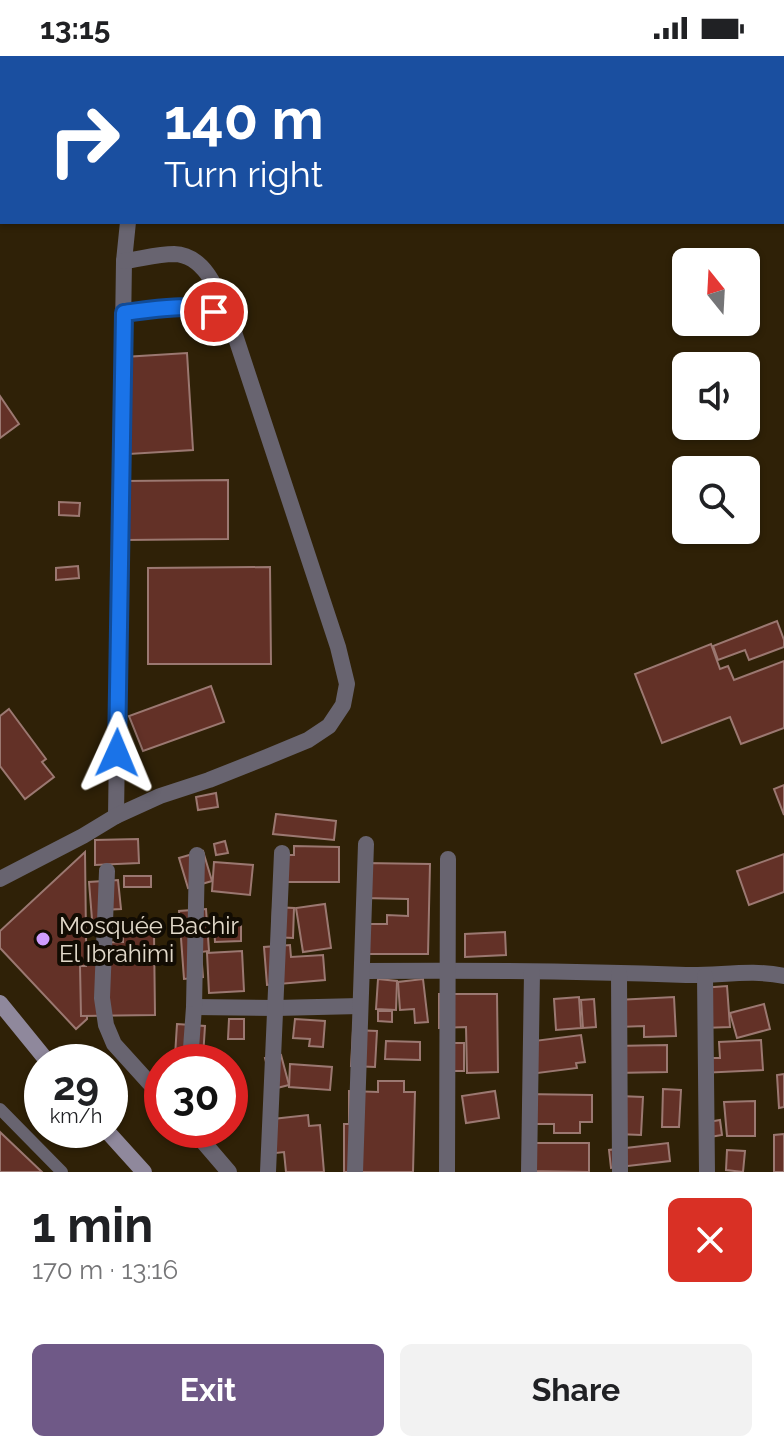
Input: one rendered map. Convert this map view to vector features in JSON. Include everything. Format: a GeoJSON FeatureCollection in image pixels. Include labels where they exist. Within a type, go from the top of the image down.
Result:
{"type":"FeatureCollection","features":[{"type":"Feature","properties":{"kind":"main road"},"geometry":{"type":"LineString","coordinates":[[0,1003],[33,1044]]}},
{"type":"Feature","properties":{"kind":"main road"},"geometry":{"type":"LineString","coordinates":[[122,1148],[144,1172]]}},
{"type":"Feature","properties":{"kind":"street"},"geometry":{"type":"LineString","coordinates":[[116,816],[124,261],[128,224]]}},
{"type":"Feature","properties":{"kind":"street"},"geometry":{"type":"LineString","coordinates":[[0,879],[116,816],[160,796],[308,740],[329,726],[343,705],[347,684],[338,647],[231,323],[205,271],[191,258],[175,254],[124,261]]}},
{"type":"Feature","properties":{"kind":"street"},"geometry":{"type":"LineString","coordinates":[[124,313],[199,307],[231,323]]}},
{"type":"Feature","properties":{"kind":"street"},"geometry":{"type":"LineString","coordinates":[[355,1172],[366,844]]}},
{"type":"Feature","properties":{"kind":"street"},"geometry":{"type":"LineString","coordinates":[[268,1172],[282,853]]}},
{"type":"Feature","properties":{"kind":"street"},"geometry":{"type":"LineString","coordinates":[[191,1044],[197,855]]}},
{"type":"Feature","properties":{"kind":"street"},"geometry":{"type":"LineString","coordinates":[[447,1172],[448,859]]}},
{"type":"Feature","properties":{"kind":"street"},"geometry":{"type":"LineString","coordinates":[[107,871],[102,998],[106,1025],[114,1044],[144,1077]]}},
{"type":"Feature","properties":{"kind":"street"},"geometry":{"type":"LineString","coordinates":[[362,971],[784,976]]}},
{"type":"Feature","properties":{"kind":"street"},"geometry":{"type":"LineString","coordinates":[[529,1172],[532,972]]}},
{"type":"Feature","properties":{"kind":"street"},"geometry":{"type":"LineString","coordinates":[[619,973],[620,1172]]}},
{"type":"Feature","properties":{"kind":"street"},"geometry":{"type":"LineString","coordinates":[[705,976],[707,1172]]}},
{"type":"Feature","properties":{"kind":"street"},"geometry":{"type":"LineString","coordinates":[[194,1007],[360,1006]]}},
{"type":"Feature","properties":{"kind":"street"},"geometry":{"type":"LineString","coordinates":[[208,1148],[229,1172]]}},
{"type":"Feature","properties":{"kind":"lane"},"geometry":{"type":"LineString","coordinates":[[0,1109],[62,1172]]}},
{"type":"Feature","properties":{"kind":"building"},"geometry":{"type":"Polygon","coordinates":[[[187,353],[193,450],[129,454],[124,357],[187,353]]]}},
{"type":"Feature","properties":{"kind":"building"},"geometry":{"type":"Polygon","coordinates":[[[0,396],[19,424],[0,438],[0,396]]]}},
{"type":"Feature","properties":{"kind":"building"},"geometry":{"type":"Polygon","coordinates":[[[228,480],[228,539],[126,540],[125,481],[228,480]]]}},
{"type":"Feature","properties":{"kind":"building"},"geometry":{"type":"Polygon","coordinates":[[[59,502],[80,503],[79,516],[59,515],[59,502]]]}},
{"type":"Feature","properties":{"kind":"building"},"geometry":{"type":"Polygon","coordinates":[[[78,566],[79,578],[56,580],[56,568],[78,566]]]}},
{"type":"Feature","properties":{"kind":"building"},"geometry":{"type":"Polygon","coordinates":[[[270,567],[271,664],[148,664],[148,568],[270,567]]]}},
{"type":"Feature","properties":{"kind":"building"},"geometry":{"type":"Polygon","coordinates":[[[777,621],[784,647],[749,660],[745,650],[718,660],[713,646],[777,621]]]}},
{"type":"Feature","properties":{"kind":"building"},"geometry":{"type":"Polygon","coordinates":[[[711,644],[720,669],[728,666],[734,680],[784,661],[784,728],[741,744],[730,717],[662,743],[635,674],[711,644]]]}},
{"type":"Feature","properties":{"kind":"building"},"geometry":{"type":"Polygon","coordinates":[[[211,686],[224,722],[143,751],[129,716],[211,686]]]}},
{"type":"Feature","properties":{"kind":"building"},"geometry":{"type":"Polygon","coordinates":[[[9,709],[46,759],[42,762],[54,777],[25,799],[0,766],[0,716],[9,709]]]}},
{"type":"Feature","properties":{"kind":"building"},"geometry":{"type":"Polygon","coordinates":[[[784,785],[784,815],[774,789],[784,785]]]}},
{"type":"Feature","properties":{"kind":"building"},"geometry":{"type":"Polygon","coordinates":[[[216,793],[218,807],[198,810],[196,797],[216,793]]]}},
{"type":"Feature","properties":{"kind":"building"},"geometry":{"type":"Polygon","coordinates":[[[276,814],[336,821],[334,840],[273,834],[276,814]]]}},
{"type":"Feature","properties":{"kind":"building"},"geometry":{"type":"Polygon","coordinates":[[[138,839],[139,863],[95,865],[95,840],[138,839]]]}},
{"type":"Feature","properties":{"kind":"building"},"geometry":{"type":"Polygon","coordinates":[[[225,841],[228,853],[216,855],[214,844],[225,841]]]}},
{"type":"Feature","properties":{"kind":"building"},"geometry":{"type":"Polygon","coordinates":[[[294,846],[339,847],[339,882],[275,882],[275,855],[294,855],[294,846]]]}},
{"type":"Feature","properties":{"kind":"building"},"geometry":{"type":"Polygon","coordinates":[[[203,851],[212,881],[188,888],[179,858],[203,851]]]}},
{"type":"Feature","properties":{"kind":"building","name":"Mosquée Bachir El Ibrahimi"},"geometry":{"type":"Polygon","coordinates":[[[85,852],[87,1019],[76,1029],[0,948],[0,931],[85,852]]]}},
{"type":"Feature","properties":{"kind":"building"},"geometry":{"type":"Polygon","coordinates":[[[784,854],[784,892],[749,905],[737,871],[784,854]]]}},
{"type":"Feature","properties":{"kind":"building"},"geometry":{"type":"Polygon","coordinates":[[[214,862],[253,865],[250,895],[212,891],[214,862]]]}},
{"type":"Feature","properties":{"kind":"building"},"geometry":{"type":"Polygon","coordinates":[[[364,863],[430,864],[428,954],[360,954],[360,924],[387,924],[387,915],[408,916],[408,899],[364,898],[364,863]]]}},
{"type":"Feature","properties":{"kind":"building"},"geometry":{"type":"Polygon","coordinates":[[[124,876],[151,876],[151,887],[124,887],[124,876]]]}},
{"type":"Feature","properties":{"kind":"building"},"geometry":{"type":"Polygon","coordinates":[[[118,880],[121,909],[102,910],[104,931],[93,932],[89,882],[118,880]]]}},
{"type":"Feature","properties":{"kind":"building"},"geometry":{"type":"Polygon","coordinates":[[[325,904],[331,948],[303,952],[296,908],[325,904]]]}},
{"type":"Feature","properties":{"kind":"building"},"geometry":{"type":"Polygon","coordinates":[[[273,907],[294,908],[293,938],[272,937],[273,907]]]}},
{"type":"Feature","properties":{"kind":"building"},"geometry":{"type":"Polygon","coordinates":[[[206,909],[209,951],[201,952],[203,977],[184,979],[179,911],[206,909]]]}},
{"type":"Feature","properties":{"kind":"building"},"geometry":{"type":"Polygon","coordinates":[[[241,922],[241,941],[215,942],[214,923],[241,922]]]}},
{"type":"Feature","properties":{"kind":"building"},"geometry":{"type":"Polygon","coordinates":[[[505,932],[506,955],[465,957],[465,934],[505,932]]]}},
{"type":"Feature","properties":{"kind":"building"},"geometry":{"type":"Polygon","coordinates":[[[123,934],[154,934],[155,1015],[81,1016],[80,966],[86,966],[86,943],[123,942],[123,934]]]}},
{"type":"Feature","properties":{"kind":"building"},"geometry":{"type":"Polygon","coordinates":[[[290,945],[291,957],[323,955],[325,980],[267,985],[264,947],[290,945]]]}},
{"type":"Feature","properties":{"kind":"building"},"geometry":{"type":"Polygon","coordinates":[[[242,951],[244,991],[209,993],[207,953],[242,951]]]}},
{"type":"Feature","properties":{"kind":"building"},"geometry":{"type":"Polygon","coordinates":[[[378,979],[397,981],[396,1010],[376,1009],[378,979]]]}},
{"type":"Feature","properties":{"kind":"building"},"geometry":{"type":"Polygon","coordinates":[[[423,979],[428,1022],[415,1023],[414,1009],[400,1010],[398,982],[423,979]]]}},
{"type":"Feature","properties":{"kind":"building"},"geometry":{"type":"Polygon","coordinates":[[[727,986],[730,1027],[703,1028],[701,988],[727,986]]]}},
{"type":"Feature","properties":{"kind":"building"},"geometry":{"type":"Polygon","coordinates":[[[439,994],[497,994],[498,1072],[467,1073],[466,1027],[439,1028],[439,994]]]}},
{"type":"Feature","properties":{"kind":"building"},"geometry":{"type":"Polygon","coordinates":[[[579,997],[581,1028],[556,1030],[554,999],[579,997]]]}},
{"type":"Feature","properties":{"kind":"building"},"geometry":{"type":"Polygon","coordinates":[[[674,997],[676,1036],[644,1037],[644,1026],[618,1027],[617,1000],[674,997]]]}},
{"type":"Feature","properties":{"kind":"building"},"geometry":{"type":"Polygon","coordinates":[[[594,999],[596,1027],[583,1028],[581,1000],[594,999]]]}},
{"type":"Feature","properties":{"kind":"building"},"geometry":{"type":"Polygon","coordinates":[[[764,1004],[770,1029],[737,1038],[730,1013],[764,1004]]]}},
{"type":"Feature","properties":{"kind":"building"},"geometry":{"type":"Polygon","coordinates":[[[378,1011],[392,1011],[392,1022],[378,1021],[378,1011]]]}},
{"type":"Feature","properties":{"kind":"building"},"geometry":{"type":"Polygon","coordinates":[[[229,1019],[244,1019],[244,1039],[228,1039],[229,1019]]]}},
{"type":"Feature","properties":{"kind":"building"},"geometry":{"type":"Polygon","coordinates":[[[295,1019],[325,1021],[323,1047],[309,1046],[310,1039],[293,1038],[295,1019]]]}},
{"type":"Feature","properties":{"kind":"building"},"geometry":{"type":"Polygon","coordinates":[[[177,1024],[205,1026],[204,1044],[176,1044],[177,1024]]]}},
{"type":"Feature","properties":{"kind":"building"},"geometry":{"type":"Polygon","coordinates":[[[353,1030],[377,1031],[375,1067],[351,1066],[353,1030]]]}},
{"type":"Feature","properties":{"kind":"building"},"geometry":{"type":"Polygon","coordinates":[[[581,1035],[585,1062],[576,1063],[577,1068],[530,1074],[526,1042],[581,1035]]]}},
{"type":"Feature","properties":{"kind":"building"},"geometry":{"type":"Polygon","coordinates":[[[761,1040],[763,1070],[701,1073],[709,1058],[720,1058],[719,1042],[761,1040]]]}},
{"type":"Feature","properties":{"kind":"building"},"geometry":{"type":"Polygon","coordinates":[[[386,1041],[420,1042],[420,1060],[385,1059],[386,1041]]]}},
{"type":"Feature","properties":{"kind":"building"},"geometry":{"type":"Polygon","coordinates":[[[443,1043],[464,1043],[464,1071],[443,1071],[443,1043]]]}},
{"type":"Feature","properties":{"kind":"building"},"geometry":{"type":"Polygon","coordinates":[[[667,1045],[667,1072],[615,1073],[614,1046],[667,1045]]]}},
{"type":"Feature","properties":{"kind":"building"},"geometry":{"type":"Polygon","coordinates":[[[281,1055],[289,1085],[273,1089],[265,1058],[281,1055]]]}},
{"type":"Feature","properties":{"kind":"building"},"geometry":{"type":"Polygon","coordinates":[[[290,1064],[332,1067],[330,1090],[289,1087],[290,1064]]]}},
{"type":"Feature","properties":{"kind":"building"},"geometry":{"type":"Polygon","coordinates":[[[784,1074],[784,1107],[779,1108],[777,1075],[784,1074]]]}},
{"type":"Feature","properties":{"kind":"building"},"geometry":{"type":"Polygon","coordinates":[[[378,1081],[404,1081],[404,1092],[415,1092],[413,1172],[344,1172],[344,1124],[349,1124],[349,1091],[378,1092],[378,1081]]]}},
{"type":"Feature","properties":{"kind":"building"},"geometry":{"type":"Polygon","coordinates":[[[663,1089],[681,1090],[679,1127],[662,1127],[663,1089]]]}},
{"type":"Feature","properties":{"kind":"building"},"geometry":{"type":"Polygon","coordinates":[[[495,1091],[499,1118],[466,1123],[462,1096],[495,1091]]]}},
{"type":"Feature","properties":{"kind":"building"},"geometry":{"type":"Polygon","coordinates":[[[524,1094],[592,1095],[592,1122],[580,1122],[580,1133],[554,1133],[554,1124],[523,1124],[524,1094]]]}},
{"type":"Feature","properties":{"kind":"building"},"geometry":{"type":"Polygon","coordinates":[[[619,1096],[643,1097],[641,1135],[617,1134],[619,1096]]]}},
{"type":"Feature","properties":{"kind":"building"},"geometry":{"type":"Polygon","coordinates":[[[755,1101],[755,1136],[727,1136],[724,1102],[755,1101]]]}},
{"type":"Feature","properties":{"kind":"building"},"geometry":{"type":"Polygon","coordinates":[[[308,1115],[309,1126],[320,1125],[324,1172],[286,1172],[284,1152],[267,1154],[264,1120],[308,1115]]]}},
{"type":"Feature","properties":{"kind":"building"},"geometry":{"type":"Polygon","coordinates":[[[720,1120],[722,1135],[710,1137],[708,1122],[720,1120]]]}},
{"type":"Feature","properties":{"kind":"building"},"geometry":{"type":"Polygon","coordinates":[[[0,1132],[42,1172],[0,1172],[0,1132]]]}},
{"type":"Feature","properties":{"kind":"building"},"geometry":{"type":"Polygon","coordinates":[[[784,1134],[784,1172],[774,1172],[774,1135],[784,1134]]]}},
{"type":"Feature","properties":{"kind":"building"},"geometry":{"type":"Polygon","coordinates":[[[527,1143],[589,1143],[589,1172],[527,1171],[527,1143]]]}},
{"type":"Feature","properties":{"kind":"building"},"geometry":{"type":"Polygon","coordinates":[[[668,1143],[670,1161],[611,1168],[609,1150],[668,1143]]]}},
{"type":"Feature","properties":{"kind":"building"},"geometry":{"type":"Polygon","coordinates":[[[727,1150],[745,1151],[743,1172],[726,1170],[727,1150]]]}},
{"type":"Feature","properties":{"kind":"place","name":"Mosquée Bachir El Ibrahimi"},"geometry":{"type":"Point","coordinates":[43,939]}},
{"type":"Feature","properties":{"kind":"route"},"geometry":{"type":"LineString","coordinates":[[117,753],[124,313],[169,307],[199,307],[214,312]]}}]}
